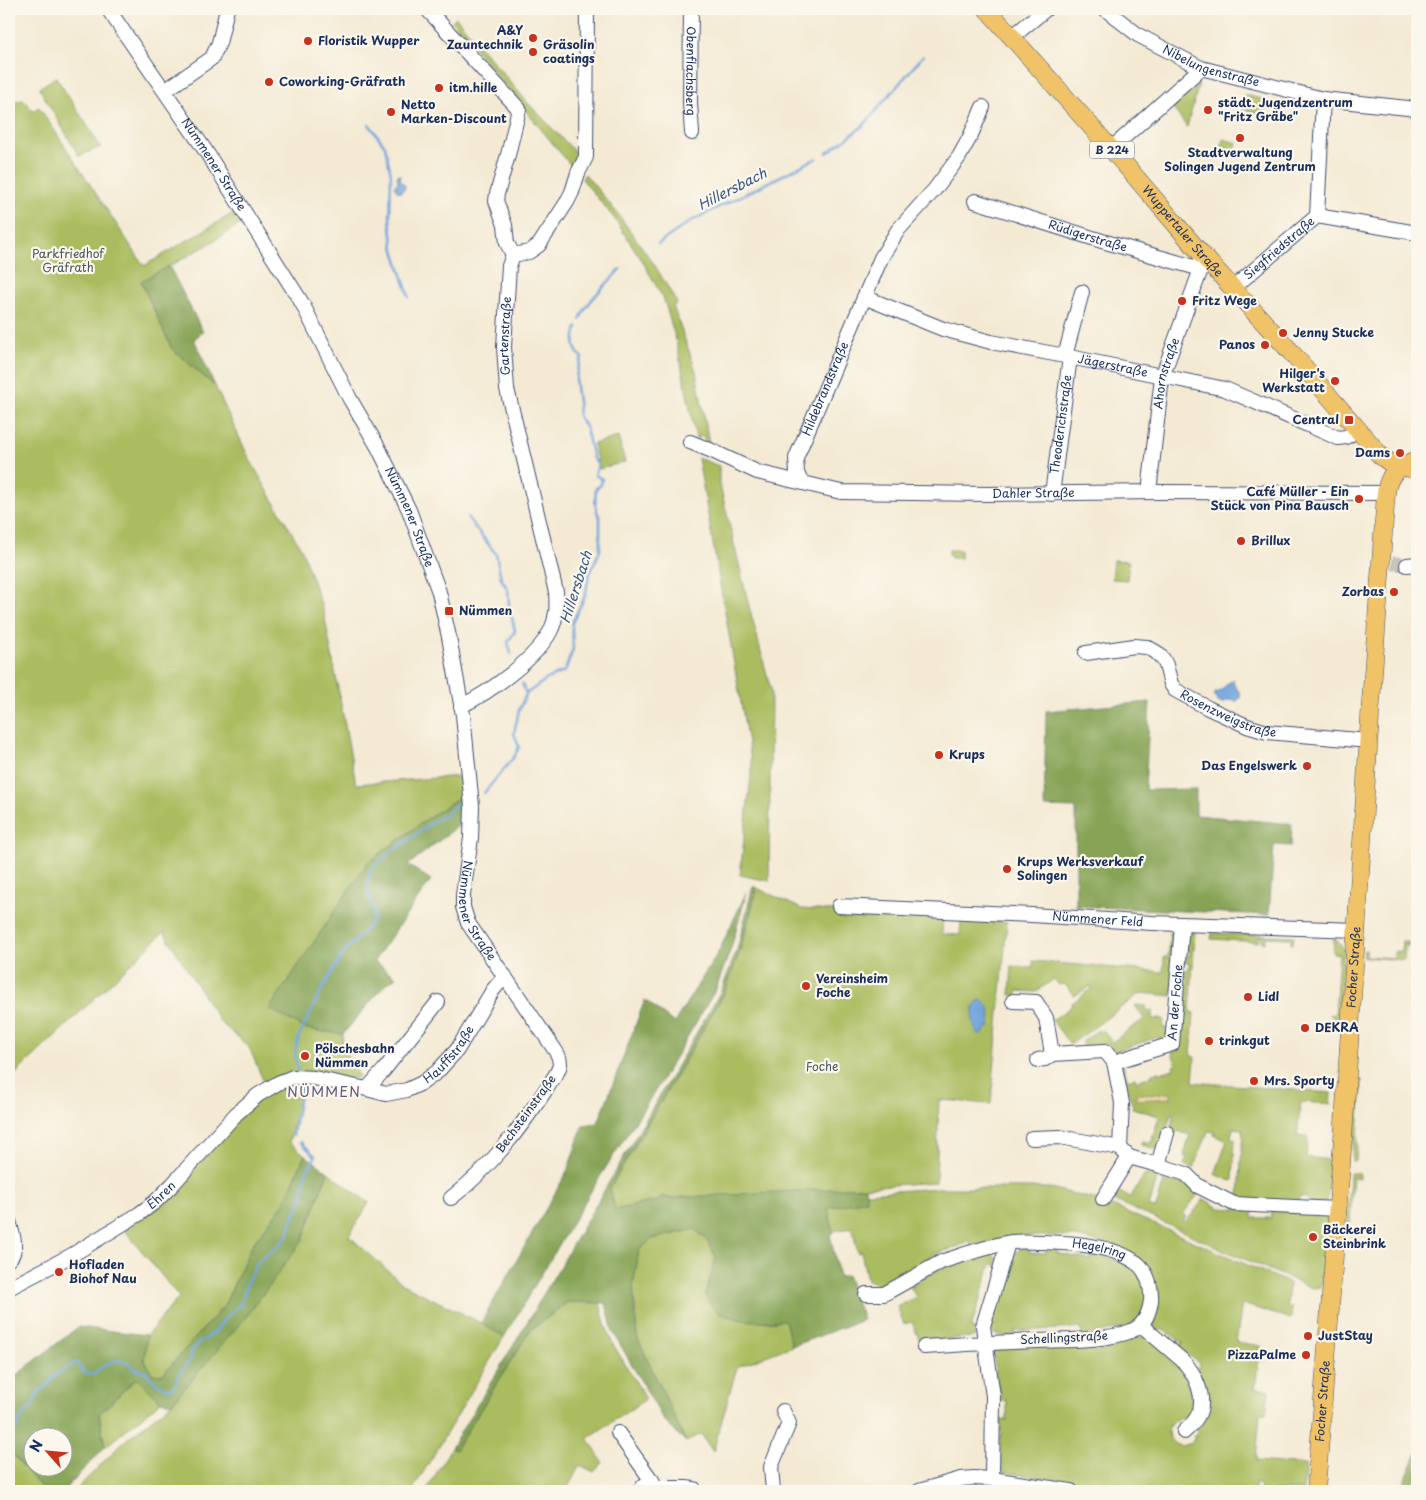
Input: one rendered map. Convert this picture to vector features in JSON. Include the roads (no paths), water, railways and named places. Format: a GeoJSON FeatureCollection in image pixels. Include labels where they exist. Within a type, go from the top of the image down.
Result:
{"type":"FeatureCollection","features":[{"type":"Feature","properties":{"kind":"main road","name":"Wuppertaler Straße"},"geometry":{"type":"LineString","coordinates":[[987,9],[1111,149],[1204,265],[1233,288],[1286,346],[1378,454]]}},
{"type":"Feature","properties":{"kind":"main road"},"geometry":{"type":"LineString","coordinates":[[1378,454],[1413,464]]}},
{"type":"Feature","properties":{"kind":"main road","name":"Focher Straße"},"geometry":{"type":"LineString","coordinates":[[1316,1491],[1343,1138],[1369,741],[1387,563],[1387,489],[1382,463],[1378,454]]}},
{"type":"Feature","properties":{"kind":"main road"},"geometry":{"type":"LineString","coordinates":[[1387,489],[1391,476],[1413,464]]}},
{"type":"Feature","properties":{"kind":"street","name":"Nümmener Straße"},"geometry":{"type":"LineString","coordinates":[[108,9],[166,90],[226,180],[302,303],[409,510],[439,592],[461,706],[472,806],[471,838],[463,907],[468,924],[558,1054],[560,1064],[558,1071]]}},
{"type":"Feature","properties":{"kind":"street"},"geometry":{"type":"LineString","coordinates":[[166,90],[212,58],[219,43],[228,9]]}},
{"type":"Feature","properties":{"kind":"street"},"geometry":{"type":"LineString","coordinates":[[427,9],[519,109],[496,200],[505,225],[507,243],[513,256],[529,252],[539,245],[567,202],[586,157],[587,9]]}},
{"type":"Feature","properties":{"kind":"street","name":"Obenflachsberg"},"geometry":{"type":"LineString","coordinates":[[690,9],[690,103],[692,133]]}},
{"type":"Feature","properties":{"kind":"street"},"geometry":{"type":"LineString","coordinates":[[1012,37],[1046,9]]}},
{"type":"Feature","properties":{"kind":"street","name":"Nibelungenstraße"},"geometry":{"type":"LineString","coordinates":[[1105,9],[1138,35],[1201,68],[1323,99],[1417,109]]}},
{"type":"Feature","properties":{"kind":"street"},"geometry":{"type":"LineString","coordinates":[[1111,149],[1201,68]]}},
{"type":"Feature","properties":{"kind":"street"},"geometry":{"type":"LineString","coordinates":[[1317,216],[1323,99]]}},
{"type":"Feature","properties":{"kind":"street"},"geometry":{"type":"LineString","coordinates":[[864,297],[891,241],[898,230],[935,189],[958,157],[970,137],[983,107]]}},
{"type":"Feature","properties":{"kind":"street","name":"Rüdigerstraße"},"geometry":{"type":"LineString","coordinates":[[975,201],[1111,244],[1204,265]]}},
{"type":"Feature","properties":{"kind":"street","name":"Siegfriedstraße"},"geometry":{"type":"LineString","coordinates":[[1233,288],[1317,216],[1417,233]]}},
{"type":"Feature","properties":{"kind":"street","name":"Gartenstraße"},"geometry":{"type":"LineString","coordinates":[[461,706],[481,695],[520,666],[545,639],[556,614],[556,592],[507,389],[504,348],[509,266],[513,256]]}},
{"type":"Feature","properties":{"kind":"street","name":"Ahornstraße"},"geometry":{"type":"LineString","coordinates":[[1149,492],[1162,377],[1204,265]]}},
{"type":"Feature","properties":{"kind":"street","name":"Theoderichstraße"},"geometry":{"type":"LineString","coordinates":[[1052,494],[1067,356],[1082,292]]}},
{"type":"Feature","properties":{"kind":"street","name":"Jägerstraße"},"geometry":{"type":"LineString","coordinates":[[864,297],[943,329],[991,342],[1225,389],[1338,438],[1346,437],[1358,430]]}},
{"type":"Feature","properties":{"kind":"street","name":"Hildebrandstraße"},"geometry":{"type":"LineString","coordinates":[[801,482],[797,473],[796,458],[864,297]]}},
{"type":"Feature","properties":{"kind":"street","name":"Dahler Straße"},"geometry":{"type":"LineString","coordinates":[[690,442],[757,472],[841,492],[1052,494],[1387,489]]}},
{"type":"Feature","properties":{"kind":"street","name":"Rosenzweigstraße"},"geometry":{"type":"LineString","coordinates":[[1086,653],[1147,646],[1163,659],[1171,684],[1175,690],[1247,726],[1267,732],[1369,741]]}},
{"type":"Feature","properties":{"kind":"street","name":"Nümmener Feld"},"geometry":{"type":"LineString","coordinates":[[839,906],[1032,915],[1182,925],[1357,930]]}},
{"type":"Feature","properties":{"kind":"street","name":"An der Foche"},"geometry":{"type":"LineString","coordinates":[[1114,1062],[1172,1044],[1182,925]]}},
{"type":"Feature","properties":{"kind":"street","name":"Hauffstraße"},"geometry":{"type":"LineString","coordinates":[[367,1088],[386,1094],[399,1093],[422,1083],[437,1072],[457,1050],[492,990],[505,976]]}},
{"type":"Feature","properties":{"kind":"street"},"geometry":{"type":"LineString","coordinates":[[1013,1001],[1036,1002],[1046,1018],[1052,1054]]}},
{"type":"Feature","properties":{"kind":"street"},"geometry":{"type":"LineString","coordinates":[[367,1088],[384,1070],[438,1002]]}},
{"type":"Feature","properties":{"kind":"street"},"geometry":{"type":"LineString","coordinates":[[1038,1060],[1045,1059],[1052,1054],[1105,1051],[1114,1062],[1122,1103],[1124,1152],[1103,1199]]}},
{"type":"Feature","properties":{"kind":"street","name":"Bechsteinstraße"},"geometry":{"type":"LineString","coordinates":[[451,1198],[485,1168],[504,1147],[558,1071]]}},
{"type":"Feature","properties":{"kind":"street","name":"Ehren"},"geometry":{"type":"LineString","coordinates":[[9,1288],[72,1255],[139,1214],[155,1202],[236,1114],[270,1087],[297,1077],[367,1088]]}},
{"type":"Feature","properties":{"kind":"street"},"geometry":{"type":"LineString","coordinates":[[1158,1165],[1167,1133]]}},
{"type":"Feature","properties":{"kind":"street"},"geometry":{"type":"LineString","coordinates":[[1032,1138],[1060,1137],[1124,1152],[1186,1174],[1198,1186],[1234,1204],[1337,1208]]}},
{"type":"Feature","properties":{"kind":"street"},"geometry":{"type":"LineString","coordinates":[[9,1221],[14,1243],[13,1254],[9,1259]]}},
{"type":"Feature","properties":{"kind":"street"},"geometry":{"type":"LineString","coordinates":[[992,1479],[993,1396],[983,1326],[1008,1243]]}},
{"type":"Feature","properties":{"kind":"street","name":"Hegelring"},"geometry":{"type":"LineString","coordinates":[[866,1294],[884,1294],[943,1261],[1008,1243],[1069,1243],[1111,1251],[1139,1264],[1146,1274],[1150,1285],[1150,1304],[1146,1319],[1141,1326]]}},
{"type":"Feature","properties":{"kind":"street"},"geometry":{"type":"LineString","coordinates":[[1141,1326],[1182,1360],[1196,1380],[1200,1394],[1200,1412],[1198,1417],[1184,1432]]}},
{"type":"Feature","properties":{"kind":"street","name":"Schellingstraße"},"geometry":{"type":"LineString","coordinates":[[924,1347],[1122,1335],[1141,1326]]}},
{"type":"Feature","properties":{"kind":"street"},"geometry":{"type":"LineString","coordinates":[[774,1491],[772,1468],[789,1423],[783,1411]]}},
{"type":"Feature","properties":{"kind":"street"},"geometry":{"type":"LineString","coordinates":[[618,1433],[657,1488],[686,1488],[694,1490]]}},
{"type":"Feature","properties":{"kind":"street"},"geometry":{"type":"LineString","coordinates":[[919,1491],[961,1479],[974,1478],[1071,1491]]}},
{"type":"Feature","properties":{"kind":"street"},"geometry":{"type":"LineString","coordinates":[[640,1491],[643,1486],[652,1480]]}},
{"type":"Feature","properties":{"kind":"water"},"geometry":{"type":"Polygon","coordinates":[[[398,175],[401,175],[400,181],[405,185],[401,192],[398,192],[395,187],[398,182],[398,175]]]}},
{"type":"Feature","properties":{"kind":"water"},"geometry":{"type":"Polygon","coordinates":[[[1234,679],[1233,683],[1240,693],[1240,698],[1237,701],[1218,702],[1215,693],[1234,679]]]}},
{"type":"Feature","properties":{"kind":"water"},"geometry":{"type":"Polygon","coordinates":[[[979,1000],[987,1003],[990,1010],[989,1027],[982,1034],[979,1034],[976,1030],[973,1022],[974,1008],[979,1000]]]}},
{"type":"Feature","properties":{"kind":"waterway","name":"Hillersbach"},"geometry":{"type":"LineString","coordinates":[[827,153],[863,126],[923,56]]}},
{"type":"Feature","properties":{"kind":"waterway"},"geometry":{"type":"LineString","coordinates":[[369,124],[385,146],[391,174],[390,220],[394,250],[409,297]]}},
{"type":"Feature","properties":{"kind":"waterway","name":"Hillersbach"},"geometry":{"type":"LineString","coordinates":[[658,244],[691,221],[817,158]]}},
{"type":"Feature","properties":{"kind":"waterway","name":"Hillersbach"},"geometry":{"type":"LineString","coordinates":[[580,320],[592,299],[620,269]]}},
{"type":"Feature","properties":{"kind":"waterway","name":"Hillersbach"},"geometry":{"type":"LineString","coordinates":[[526,694],[547,679],[565,671],[573,649],[572,623],[585,596],[589,576],[600,550],[600,517],[595,499],[596,488],[601,485],[602,479],[595,475],[598,465],[593,458],[586,428],[578,416],[579,405],[576,379],[582,358],[574,344],[577,327]]}},
{"type":"Feature","properties":{"kind":"waterway"},"geometry":{"type":"LineString","coordinates":[[467,517],[496,554],[501,578],[508,590],[509,605],[515,631],[508,642],[511,654]]}},
{"type":"Feature","properties":{"kind":"waterway"},"geometry":{"type":"LineString","coordinates":[[484,793],[514,757],[519,747],[514,733],[519,710],[526,694],[522,684]]}},
{"type":"Feature","properties":{"kind":"waterway"},"geometry":{"type":"LineString","coordinates":[[298,1071],[295,1057],[299,1036],[320,993],[342,955],[373,921],[374,911],[367,888],[370,870],[383,858],[437,819],[446,815],[455,805]]}},
{"type":"Feature","properties":{"kind":"waterway"},"geometry":{"type":"LineString","coordinates":[[293,1135],[301,1082]]}},
{"type":"Feature","properties":{"kind":"waterway"},"geometry":{"type":"LineString","coordinates":[[9,1439],[16,1429],[19,1420],[33,1405],[39,1391],[48,1385],[55,1375],[75,1363],[78,1364],[84,1373],[93,1375],[114,1361],[124,1361],[130,1363],[132,1368],[147,1372],[150,1378],[164,1388],[173,1388],[182,1370],[191,1359],[191,1352],[199,1343],[215,1332],[227,1316],[241,1304],[248,1279],[261,1258],[276,1248],[287,1237],[303,1196],[306,1172],[315,1156],[301,1142]]}},
{"type":"Feature","properties":{"kind":"tunnel"},"geometry":{"type":"LineString","coordinates":[[1392,563],[1407,565]]}},
{"type":"Feature","properties":{"kind":"place","name":"A&Y Zauntechnik"},"geometry":{"type":"Point","coordinates":[533,38]}},
{"type":"Feature","properties":{"kind":"place","name":"Floristik Wupper"},"geometry":{"type":"Point","coordinates":[308,41]}},
{"type":"Feature","properties":{"kind":"place","name":"Gräsolin coatings"},"geometry":{"type":"Point","coordinates":[533,52]}},
{"type":"Feature","properties":{"kind":"place","name":"Coworking-Gräfrath"},"geometry":{"type":"Point","coordinates":[269,82]}},
{"type":"Feature","properties":{"kind":"place","name":"itm.hille"},"geometry":{"type":"Point","coordinates":[439,88]}},
{"type":"Feature","properties":{"kind":"place","name":"städt. Jugendzentrum \"Fritz Gräbe\""},"geometry":{"type":"Point","coordinates":[1208,110]}},
{"type":"Feature","properties":{"kind":"place","name":"Netto Marken-Discount"},"geometry":{"type":"Point","coordinates":[391,112]}},
{"type":"Feature","properties":{"kind":"place","name":"Stadtverwaltung Solingen Jugend Zentrum"},"geometry":{"type":"Point","coordinates":[1240,138]}},
{"type":"Feature","properties":{"kind":"place","name":"Fritz Wege"},"geometry":{"type":"Point","coordinates":[1182,301]}},
{"type":"Feature","properties":{"kind":"place","name":"Jenny Stucke"},"geometry":{"type":"Point","coordinates":[1283,333]}},
{"type":"Feature","properties":{"kind":"place","name":"Panos"},"geometry":{"type":"Point","coordinates":[1265,345]}},
{"type":"Feature","properties":{"kind":"place","name":"Hilger's Werkstatt"},"geometry":{"type":"Point","coordinates":[1335,381]}},
{"type":"Feature","properties":{"kind":"place","name":"Central"},"geometry":{"type":"Point","coordinates":[1349,420]}},
{"type":"Feature","properties":{"kind":"place","name":"Dams"},"geometry":{"type":"Point","coordinates":[1400,453]}},
{"type":"Feature","properties":{"kind":"place","name":"Café Müller - Ein Stück von Pina Bausch"},"geometry":{"type":"Point","coordinates":[1359,499]}},
{"type":"Feature","properties":{"kind":"place","name":"Brillux"},"geometry":{"type":"Point","coordinates":[1241,541]}},
{"type":"Feature","properties":{"kind":"place","name":"Zorbas"},"geometry":{"type":"Point","coordinates":[1394,592]}},
{"type":"Feature","properties":{"kind":"place","name":"Nümmen"},"geometry":{"type":"Point","coordinates":[449,611]}},
{"type":"Feature","properties":{"kind":"place","name":"Krups"},"geometry":{"type":"Point","coordinates":[939,755]}},
{"type":"Feature","properties":{"kind":"place","name":"Das Engelswerk"},"geometry":{"type":"Point","coordinates":[1307,766]}},
{"type":"Feature","properties":{"kind":"place","name":"Krups Werksverkauf Solingen"},"geometry":{"type":"Point","coordinates":[1007,869]}},
{"type":"Feature","properties":{"kind":"place","name":"Vereinsheim Foche"},"geometry":{"type":"Point","coordinates":[806,986]}},
{"type":"Feature","properties":{"kind":"place","name":"Lidl"},"geometry":{"type":"Point","coordinates":[1248,997]}},
{"type":"Feature","properties":{"kind":"place","name":"DEKRA"},"geometry":{"type":"Point","coordinates":[1305,1028]}},
{"type":"Feature","properties":{"kind":"place","name":"trinkgut"},"geometry":{"type":"Point","coordinates":[1209,1041]}},
{"type":"Feature","properties":{"kind":"place","name":"Pölschesbahn Nümmen"},"geometry":{"type":"Point","coordinates":[305,1056]}},
{"type":"Feature","properties":{"kind":"place","name":"Mrs. Sporty"},"geometry":{"type":"Point","coordinates":[1254,1081]}},
{"type":"Feature","properties":{"kind":"place","name":"Bäckerei Steinbrink"},"geometry":{"type":"Point","coordinates":[1313,1237]}},
{"type":"Feature","properties":{"kind":"place","name":"Hofladen Biohof Nau"},"geometry":{"type":"Point","coordinates":[59,1272]}},
{"type":"Feature","properties":{"kind":"place","name":"JustStay"},"geometry":{"type":"Point","coordinates":[1308,1336]}},
{"type":"Feature","properties":{"kind":"place","name":"PizzaPalme"},"geometry":{"type":"Point","coordinates":[1306,1355]}},
{"type":"Feature","properties":{"kind":"district","name":"NÜMMEN"},"geometry":{"type":"Point","coordinates":[324,1092]}},
{"type":"Feature","properties":{"kind":"park label","name":"Parkfriedhof Gräfrath"},"geometry":{"type":"Point","coordinates":[68,261]}},
{"type":"Feature","properties":{"kind":"park label","name":"Foche"},"geometry":{"type":"Point","coordinates":[822,1067]}}]}
